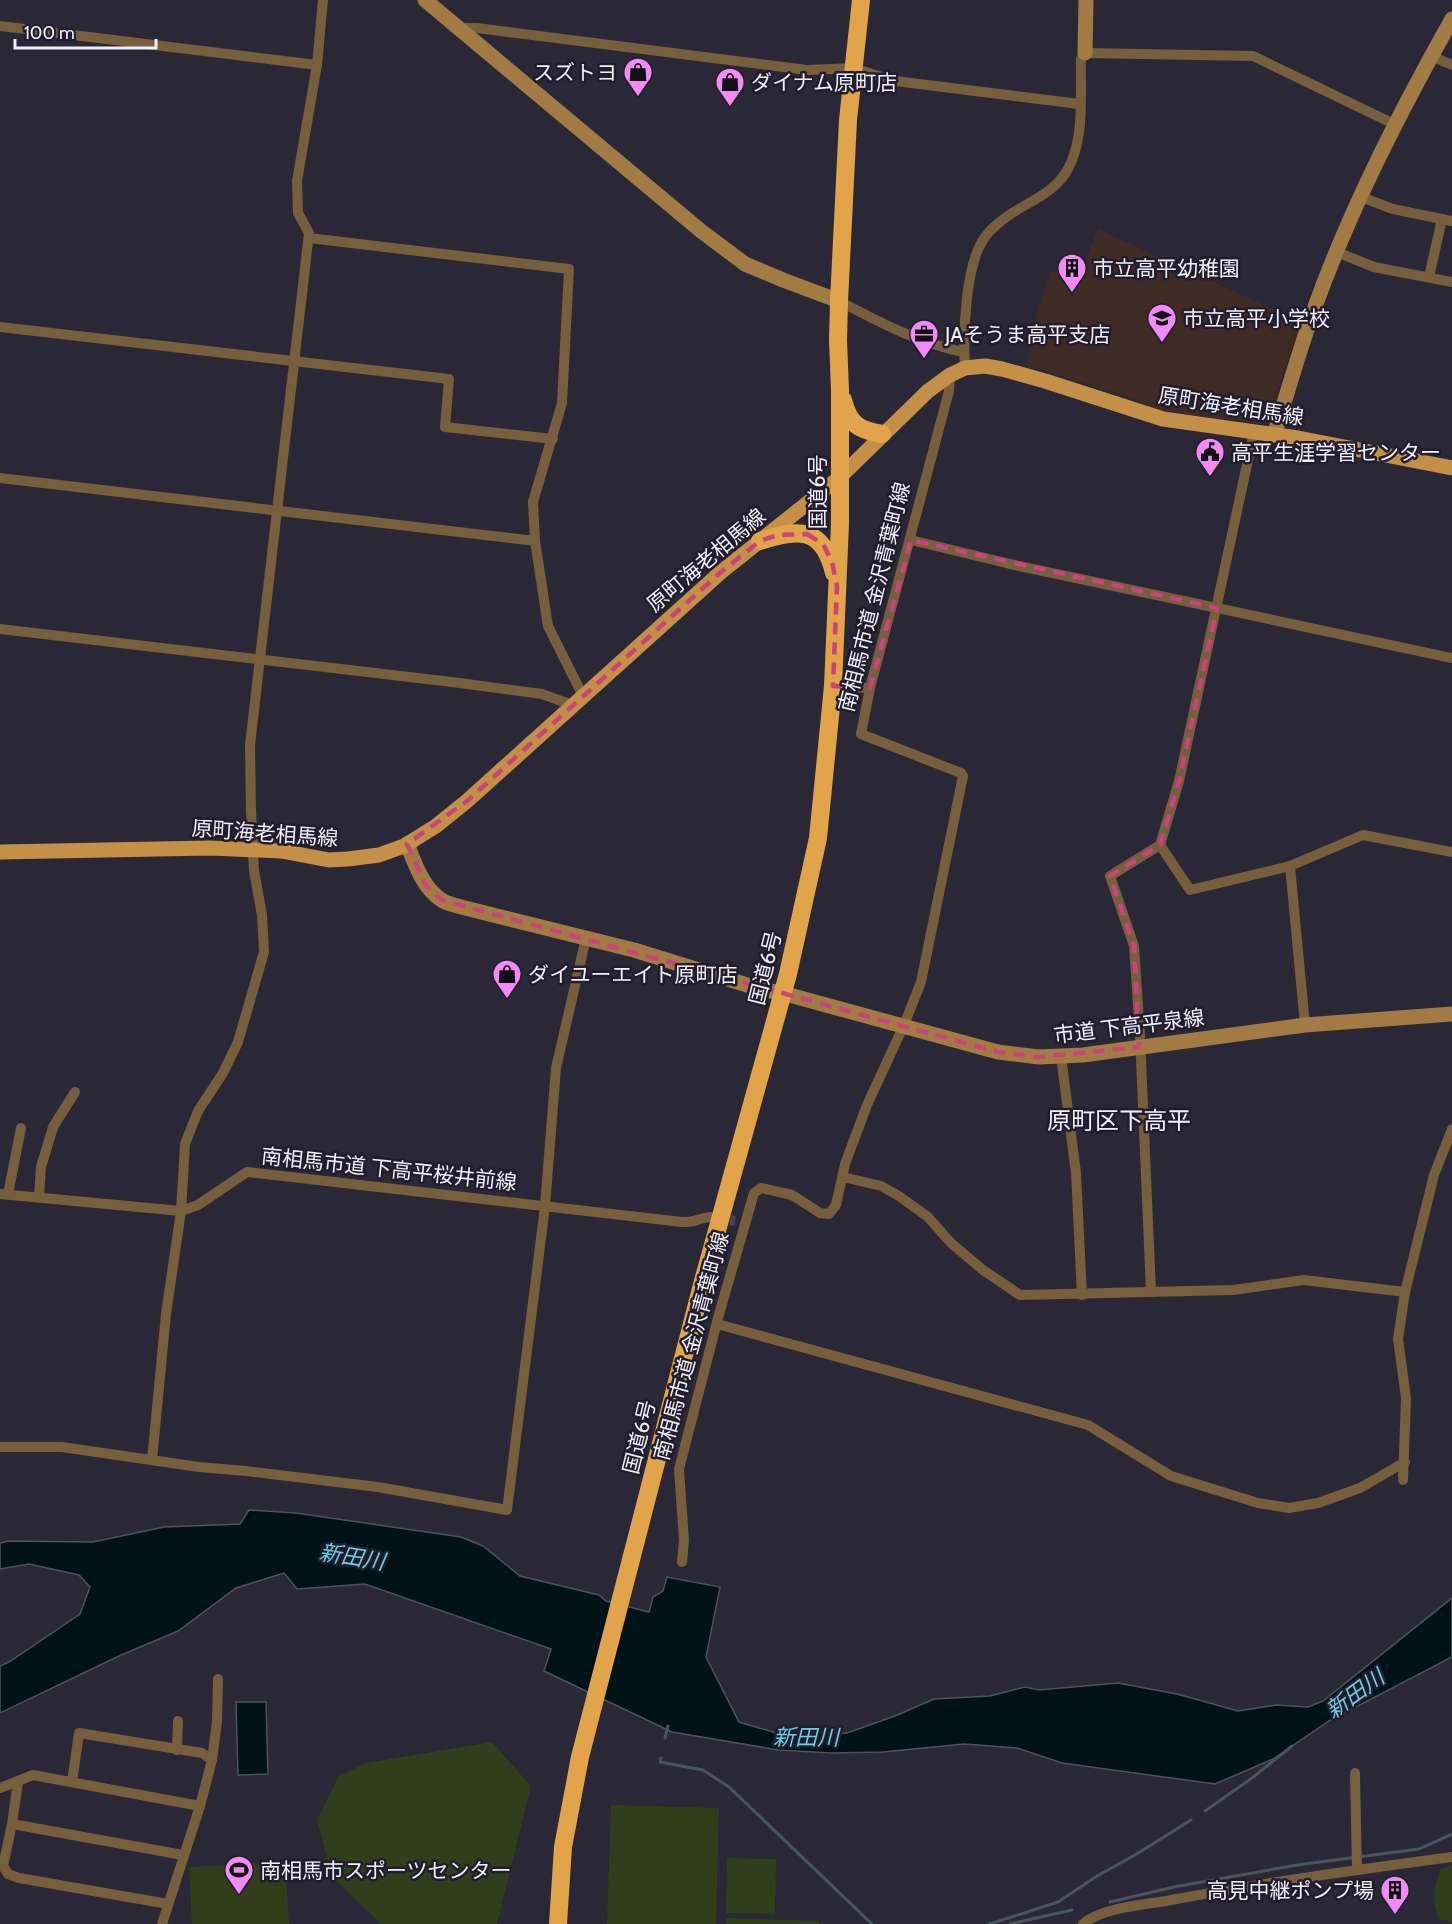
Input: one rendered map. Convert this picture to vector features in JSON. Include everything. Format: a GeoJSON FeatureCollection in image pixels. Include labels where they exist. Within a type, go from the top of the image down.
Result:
{"type":"FeatureCollection","features":[{"type":"Feature","properties":{"kind":"highway","name":"国道6号"},"geometry":{"type":"LineString","coordinates":[[558,1924],[561,1866],[574,1780],[700,1292],[782,993],[806,898],[818,838],[833,686],[840,524],[839,301],[848,120],[861,0]]}},
{"type":"Feature","properties":{"kind":"highway"},"geometry":{"type":"LineString","coordinates":[[840,390],[853,423],[863,430],[882,434]]}},
{"type":"Feature","properties":{"kind":"highway"},"geometry":{"type":"LineString","coordinates":[[760,541],[797,532],[816,538],[827,551],[837,586]]}},
{"type":"Feature","properties":{"kind":"main road","name":"原町海老相馬線"},"geometry":{"type":"LineString","coordinates":[[0,852],[146,849],[254,850],[281,851],[329,860],[379,855],[407,844],[436,826],[466,801],[721,572],[839,478],[928,391],[950,375],[965,368],[985,366],[1002,369],[1163,419],[1274,435],[1452,468]]}},
{"type":"Feature","properties":{"kind":"street"},"geometry":{"type":"LineString","coordinates":[[152,1460],[166,1314],[181,1211],[187,1136],[198,1111],[223,1074],[238,1042],[264,952],[262,915],[254,871],[250,746],[309,238],[309,233],[298,213],[297,181],[317,65],[323,0]]}},
{"type":"Feature","properties":{"kind":"street"},"geometry":{"type":"LineString","coordinates":[[425,0],[701,231],[745,264],[839,301],[904,333],[964,352]]}},
{"type":"Feature","properties":{"kind":"street"},"geometry":{"type":"LineString","coordinates":[[965,368],[964,352],[971,276],[975,257],[985,237],[1011,214],[1051,190],[1068,169],[1077,148],[1081,58],[1085,53],[1086,0]]}},
{"type":"Feature","properties":{"kind":"street"},"geometry":{"type":"LineString","coordinates":[[1274,435],[1316,304],[1337,252],[1394,124],[1452,19]]}},
{"type":"Feature","properties":{"kind":"street"},"geometry":{"type":"LineString","coordinates":[[0,26],[317,65]]}},
{"type":"Feature","properties":{"kind":"street"},"geometry":{"type":"LineString","coordinates":[[459,28],[477,28],[807,69],[853,68],[895,81],[1079,104]]}},
{"type":"Feature","properties":{"kind":"street"},"geometry":{"type":"LineString","coordinates":[[1085,53],[1253,57],[1394,124]]}},
{"type":"Feature","properties":{"kind":"street"},"geometry":{"type":"LineString","coordinates":[[1431,56],[1452,65]]}},
{"type":"Feature","properties":{"kind":"street"},"geometry":{"type":"LineString","coordinates":[[1361,197],[1394,209],[1447,220],[1429,277]]}},
{"type":"Feature","properties":{"kind":"street"},"geometry":{"type":"LineString","coordinates":[[309,238],[569,269],[562,403],[533,502],[535,541],[548,626],[577,700]]}},
{"type":"Feature","properties":{"kind":"street"},"geometry":{"type":"LineString","coordinates":[[1337,252],[1374,267],[1452,282]]}},
{"type":"Feature","properties":{"kind":"street"},"geometry":{"type":"LineString","coordinates":[[0,327],[294,363],[449,379],[445,427],[553,439]]}},
{"type":"Feature","properties":{"kind":"street","name":"南相馬市道 金沢青葉町線"},"geometry":{"type":"LineString","coordinates":[[682,1562],[684,1540],[679,1469],[717,1324],[740,1222],[754,1193],[760,1188],[792,1195],[820,1213],[829,1214],[836,1204],[845,1164],[867,1105],[921,982],[963,776],[863,736],[861,731],[870,688],[949,391],[950,375]]}},
{"type":"Feature","properties":{"kind":"street"},"geometry":{"type":"LineString","coordinates":[[1151,1292],[1134,946],[1110,876],[1160,845],[1179,781],[1254,432]]}},
{"type":"Feature","properties":{"kind":"street"},"geometry":{"type":"LineString","coordinates":[[0,478],[535,541]]}},
{"type":"Feature","properties":{"kind":"street"},"geometry":{"type":"LineString","coordinates":[[911,540],[1010,564],[1452,658]]}},
{"type":"Feature","properties":{"kind":"street"},"geometry":{"type":"LineString","coordinates":[[0,629],[577,700]]}},
{"type":"Feature","properties":{"kind":"street"},"geometry":{"type":"LineString","coordinates":[[833,686],[870,688]]}},
{"type":"Feature","properties":{"kind":"street"},"geometry":{"type":"LineString","coordinates":[[1160,845],[1190,890],[1290,866],[1363,835],[1452,852]]}},
{"type":"Feature","properties":{"kind":"street","name":"市道 下高平泉線"},"geometry":{"type":"LineString","coordinates":[[407,844],[426,886],[442,900],[461,907],[634,950],[760,989],[904,1025],[998,1052],[1039,1057],[1083,1055],[1305,1025],[1452,1014]]}},
{"type":"Feature","properties":{"kind":"street"},"geometry":{"type":"LineString","coordinates":[[1290,866],[1305,1025]]}},
{"type":"Feature","properties":{"kind":"street"},"geometry":{"type":"LineString","coordinates":[[0,1447],[62,1447],[199,1467],[378,1487],[507,1510],[545,1206],[556,1068],[586,938]]}},
{"type":"Feature","properties":{"kind":"street"},"geometry":{"type":"LineString","coordinates":[[1061,1056],[1076,1173],[1082,1294]]}},
{"type":"Feature","properties":{"kind":"street"},"geometry":{"type":"LineString","coordinates":[[39,1197],[41,1167],[53,1127],[75,1092]]}},
{"type":"Feature","properties":{"kind":"street"},"geometry":{"type":"LineString","coordinates":[[21,1128],[4,1194],[181,1211]]}},
{"type":"Feature","properties":{"kind":"street"},"geometry":{"type":"LineString","coordinates":[[1403,1480],[1406,1462],[1406,1398],[1398,1339],[1405,1292],[1434,1175],[1452,1129]]}},
{"type":"Feature","properties":{"kind":"street","name":"南相馬市道 下高平桜井前線"},"geometry":{"type":"LineString","coordinates":[[181,1211],[198,1205],[247,1172],[693,1223],[701,1217],[710,1217]]}},
{"type":"Feature","properties":{"kind":"street"},"geometry":{"type":"LineString","coordinates":[[843,1177],[881,1186],[899,1196],[928,1217],[960,1251],[1016,1293],[1027,1296],[1233,1290],[1305,1280],[1405,1292]]}},
{"type":"Feature","properties":{"kind":"street"},"geometry":{"type":"LineString","coordinates":[[717,1324],[1088,1425],[1172,1476],[1258,1503],[1289,1508],[1318,1503],[1360,1488],[1406,1462]]}},
{"type":"Feature","properties":{"kind":"street"},"geometry":{"type":"LineString","coordinates":[[162,1924],[200,1806],[212,1760],[218,1679]]}},
{"type":"Feature","properties":{"kind":"street"},"geometry":{"type":"LineString","coordinates":[[177,1750],[178,1720]]}},
{"type":"Feature","properties":{"kind":"street"},"geometry":{"type":"LineString","coordinates":[[72,1782],[79,1733],[202,1754],[212,1760]]}},
{"type":"Feature","properties":{"kind":"street"},"geometry":{"type":"LineString","coordinates":[[1355,1773],[1357,1867]]}},
{"type":"Feature","properties":{"kind":"street"},"geometry":{"type":"LineString","coordinates":[[0,1788],[33,1775],[200,1806]]}},
{"type":"Feature","properties":{"kind":"street"},"geometry":{"type":"LineString","coordinates":[[18,1782],[12,1824],[2,1866],[8,1874],[19,1878],[168,1904]]}},
{"type":"Feature","properties":{"kind":"street"},"geometry":{"type":"LineString","coordinates":[[12,1824],[183,1855]]}},
{"type":"Feature","properties":{"kind":"street"},"geometry":{"type":"LineString","coordinates":[[1083,1924],[1091,1917],[1121,1909],[1214,1892],[1357,1867],[1452,1857]]}},
{"type":"Feature","properties":{"kind":"highlighted area"},"geometry":{"type":"Polygon","coordinates":[[[807,534],[823,544],[832,562],[837,586],[833,686],[870,688],[911,540],[1217,608],[1179,781],[1160,845],[1110,876],[1134,946],[1139,1047],[1039,1057],[998,1052],[442,900],[426,886],[407,844],[467,801],[721,572],[760,541],[778,535],[807,534]]]}},
{"type":"Feature","properties":{"kind":"shaded area","name":"市立高平小学校"},"geometry":{"type":"Polygon","coordinates":[[[1098,229],[1301,322],[1267,423],[1162,411],[1125,396],[1026,365],[1050,271],[1079,279],[1098,229]]]}},
{"type":"Feature","properties":{"kind":"green space"},"geometry":{"type":"Polygon","coordinates":[[[492,1742],[531,1786],[497,1924],[381,1924],[332,1877],[317,1820],[338,1777],[366,1763],[492,1742]]]}},
{"type":"Feature","properties":{"kind":"green space"},"geometry":{"type":"Polygon","coordinates":[[[611,1805],[719,1808],[716,1924],[607,1924],[611,1805]]]}},
{"type":"Feature","properties":{"kind":"green space"},"geometry":{"type":"Polygon","coordinates":[[[727,1858],[776,1859],[775,1914],[726,1913],[727,1858]]]}},
{"type":"Feature","properties":{"kind":"green space","name":"南相馬市スポーツセンター"},"geometry":{"type":"Polygon","coordinates":[[[285,1862],[289,1924],[192,1924],[189,1867],[285,1862]]]}},
{"type":"Feature","properties":{"kind":"green space"},"geometry":{"type":"Polygon","coordinates":[[[1452,1865],[1452,1922],[1439,1919],[1434,1901],[1435,1888],[1441,1869],[1452,1865]]]}},
{"type":"Feature","properties":{"kind":"green space"},"geometry":{"type":"Polygon","coordinates":[[[727,1918],[819,1921],[819,1924],[726,1924],[727,1918]]]}},
{"type":"Feature","properties":{"kind":"water","name":"新田川"},"geometry":{"type":"Polygon","coordinates":[[[249,1510],[296,1513],[461,1537],[483,1546],[520,1576],[599,1595],[606,1601],[649,1612],[653,1597],[663,1591],[667,1577],[720,1587],[706,1657],[739,1722],[776,1733],[847,1733],[934,1699],[990,1696],[1025,1687],[1039,1690],[1118,1683],[1177,1694],[1238,1711],[1276,1705],[1308,1707],[1323,1701],[1452,1598],[1452,1657],[1329,1721],[1273,1759],[1215,1784],[1062,1763],[1017,1748],[964,1744],[883,1752],[832,1753],[778,1750],[672,1732],[544,1671],[551,1649],[365,1584],[297,1589],[284,1573],[236,1588],[178,1631],[119,1656],[0,1713],[0,1666],[80,1614],[90,1587],[79,1575],[29,1564],[0,1569],[0,1543],[9,1541],[93,1542],[164,1527],[240,1524],[249,1510]]]}},
{"type":"Feature","properties":{"kind":"water"},"geometry":{"type":"Polygon","coordinates":[[[236,1702],[266,1702],[268,1774],[238,1775],[236,1702]]]}},
{"type":"Feature","properties":{"kind":"waterway"},"geometry":{"type":"LineString","coordinates":[[665,1738],[668,1726]]}},
{"type":"Feature","properties":{"kind":"waterway"},"geometry":{"type":"LineString","coordinates":[[1205,1811],[1292,1746]]}},
{"type":"Feature","properties":{"kind":"waterway"},"geometry":{"type":"LineString","coordinates":[[661,1758],[660,1762],[703,1770],[729,1787],[872,1924]]}},
{"type":"Feature","properties":{"kind":"waterway"},"geometry":{"type":"LineString","coordinates":[[990,1924],[1058,1902],[1191,1820]]}},
{"type":"Feature","properties":{"kind":"waterway"},"geometry":{"type":"LineString","coordinates":[[1110,1902],[1174,1887],[1297,1865],[1419,1849],[1452,1834]]}},
{"type":"Feature","properties":{"kind":"waterway"},"geometry":{"type":"LineString","coordinates":[[1010,1924],[1072,1910]]}},
{"type":"Feature","properties":{"kind":"tunnel"},"geometry":{"type":"LineString","coordinates":[[715,1218],[735,1221]]}},
{"type":"Feature","properties":{"kind":"place","name":"スズトヨ"},"geometry":{"type":"Point","coordinates":[638,98]}},
{"type":"Feature","properties":{"kind":"place","name":"ダイナム原町店"},"geometry":{"type":"Point","coordinates":[730,108]}},
{"type":"Feature","properties":{"kind":"place","name":"市立高平幼稚園"},"geometry":{"type":"Point","coordinates":[1072,294]}},
{"type":"Feature","properties":{"kind":"place","name":"市立高平小学校"},"geometry":{"type":"Point","coordinates":[1162,344]}},
{"type":"Feature","properties":{"kind":"place","name":"JAそうま高平支店"},"geometry":{"type":"Point","coordinates":[924,360]}},
{"type":"Feature","properties":{"kind":"place","name":"高平生涯学習センター"},"geometry":{"type":"Point","coordinates":[1210,478]}},
{"type":"Feature","properties":{"kind":"place","name":"ダイユーエイト原町店"},"geometry":{"type":"Point","coordinates":[507,1000]}},
{"type":"Feature","properties":{"kind":"place","name":"南相馬市スポーツセンター"},"geometry":{"type":"Point","coordinates":[239,1896]}},
{"type":"Feature","properties":{"kind":"place","name":"高見中継ポンプ場"},"geometry":{"type":"Point","coordinates":[1395,1916]}},
{"type":"Feature","properties":{"kind":"district","name":"原町区下高平"},"geometry":{"type":"Point","coordinates":[1119,1120]}}]}
